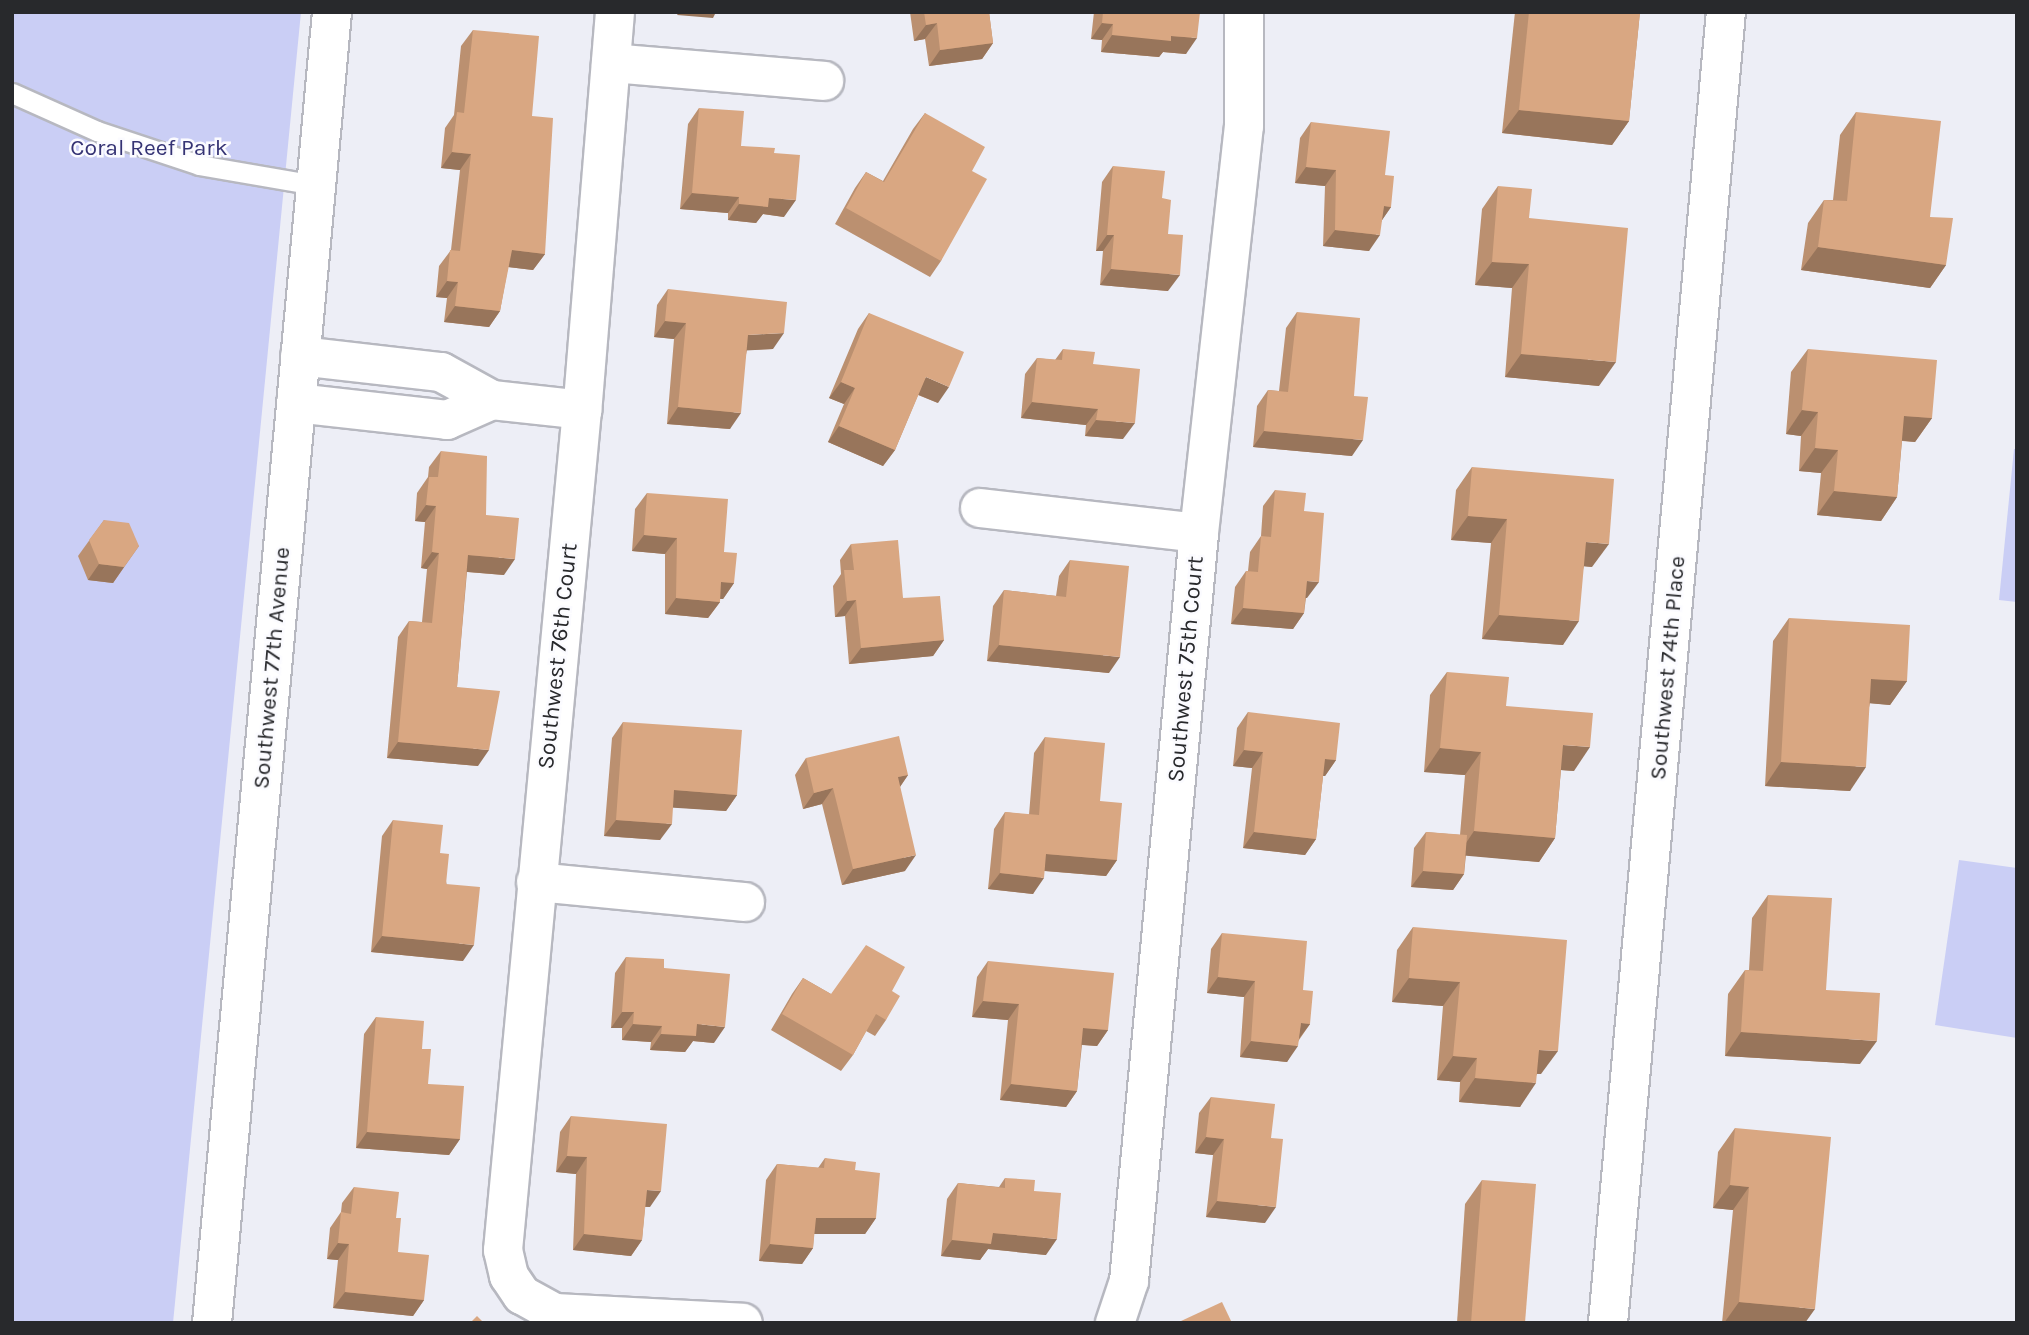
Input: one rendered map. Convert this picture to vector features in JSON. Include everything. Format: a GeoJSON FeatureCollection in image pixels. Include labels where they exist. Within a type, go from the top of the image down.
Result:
{"type":"FeatureCollection","features":[{"type":"Feature","properties":{"kind":"street","name":"Southwest 77th Avenue"},"geometry":{"type":"LineString","coordinates":[[212,1323],[332,12]]}},
{"type":"Feature","properties":{"kind":"street","name":"Southwest 76th Court"},"geometry":{"type":"LineString","coordinates":[[615,12],[582,410],[503,1250],[509,1276],[522,1295],[542,1308],[570,1316],[743,1323]]}},
{"type":"Feature","properties":{"kind":"street","name":"Southwest 75th Court"},"geometry":{"type":"LineString","coordinates":[[1115,1323],[1129,1281],[1199,533],[1244,126],[1244,12]]}},
{"type":"Feature","properties":{"kind":"street","name":"Southwest 74th Place"},"geometry":{"type":"LineString","coordinates":[[1608,1323],[1726,12]]}},
{"type":"Feature","properties":{"kind":"street"},"geometry":{"type":"LineString","coordinates":[[611,62],[824,81]]}},
{"type":"Feature","properties":{"kind":"street"},"geometry":{"type":"LineString","coordinates":[[300,356],[441,372],[492,400],[582,410]]}},
{"type":"Feature","properties":{"kind":"street"},"geometry":{"type":"LineString","coordinates":[[296,403],[447,420],[492,400]]}},
{"type":"Feature","properties":{"kind":"street"},"geometry":{"type":"LineString","coordinates":[[980,508],[1199,533]]}},
{"type":"Feature","properties":{"kind":"street"},"geometry":{"type":"LineString","coordinates":[[536,882],[745,902]]}},
{"type":"Feature","properties":{"kind":"lane"},"geometry":{"type":"LineString","coordinates":[[12,93],[107,135],[199,165],[315,185]]}},
{"type":"Feature","properties":{"kind":"green space","name":"Coral Reef Park"},"geometry":{"type":"Polygon","coordinates":[[[12,12],[301,12],[173,1323],[12,1323],[12,12]]]}},
{"type":"Feature","properties":{"kind":"green space"},"geometry":{"type":"Polygon","coordinates":[[[2014,449],[2017,449],[2017,602],[1999,600],[2014,449]]]}},
{"type":"Feature","properties":{"kind":"green space"},"geometry":{"type":"Polygon","coordinates":[[[1959,860],[2017,868],[2017,1038],[1935,1025],[1959,860]]]}},
{"type":"Feature","properties":{"kind":"building"},"geometry":{"type":"Polygon","coordinates":[[[924,12],[989,12],[993,43],[940,50],[937,23],[926,25],[924,12]]]}},
{"type":"Feature","properties":{"kind":"building"},"geometry":{"type":"Polygon","coordinates":[[[1103,12],[1200,12],[1197,38],[1171,36],[1171,41],[1112,35],[1113,24],[1102,23],[1103,12]]]}},
{"type":"Feature","properties":{"kind":"building"},"geometry":{"type":"Polygon","coordinates":[[[1529,12],[1640,12],[1629,121],[1519,110],[1529,12]]]}},
{"type":"Feature","properties":{"kind":"building"},"geometry":{"type":"Polygon","coordinates":[[[473,30],[539,36],[532,116],[553,118],[545,254],[512,250],[500,311],[455,306],[458,282],[447,281],[450,250],[460,251],[471,154],[452,152],[457,112],[464,113],[473,30]]]}},
{"type":"Feature","properties":{"kind":"building"},"geometry":{"type":"Polygon","coordinates":[[[699,108],[744,111],[741,146],[775,148],[774,153],[800,155],[796,200],[769,198],[768,207],[739,204],[739,197],[692,193],[699,108]]]}},
{"type":"Feature","properties":{"kind":"building"},"geometry":{"type":"Polygon","coordinates":[[[1856,112],[1941,121],[1930,217],[1953,218],[1946,265],[1818,247],[1824,200],[1847,201],[1856,112]]]}},
{"type":"Feature","properties":{"kind":"building"},"geometry":{"type":"Polygon","coordinates":[[[925,113],[985,147],[972,171],[987,179],[941,261],[846,208],[866,172],[884,182],[925,113]]]}},
{"type":"Feature","properties":{"kind":"building"},"geometry":{"type":"Polygon","coordinates":[[[1311,122],[1390,131],[1385,175],[1394,176],[1391,207],[1384,206],[1380,235],[1335,230],[1336,170],[1306,167],[1311,122]]]}},
{"type":"Feature","properties":{"kind":"building"},"geometry":{"type":"Polygon","coordinates":[[[1113,166],[1165,171],[1162,198],[1171,200],[1168,234],[1183,235],[1180,275],[1111,269],[1114,235],[1107,235],[1113,166]]]}},
{"type":"Feature","properties":{"kind":"building"},"geometry":{"type":"Polygon","coordinates":[[[1498,186],[1532,189],[1529,218],[1628,228],[1616,362],[1521,354],[1529,264],[1492,262],[1498,186]]]}},
{"type":"Feature","properties":{"kind":"building"},"geometry":{"type":"Polygon","coordinates":[[[668,289],[787,302],[784,333],[748,335],[741,413],[678,407],[686,323],[665,321],[668,289]]]}},
{"type":"Feature","properties":{"kind":"building"},"geometry":{"type":"Polygon","coordinates":[[[1297,312],[1360,318],[1354,396],[1368,397],[1363,440],[1264,431],[1268,390],[1288,392],[1297,312]]]}},
{"type":"Feature","properties":{"kind":"building"},"geometry":{"type":"Polygon","coordinates":[[[869,313],[964,352],[949,387],[926,377],[895,450],[839,426],[855,388],[841,382],[869,313]]]}},
{"type":"Feature","properties":{"kind":"building"},"geometry":{"type":"Polygon","coordinates":[[[1063,349],[1095,352],[1093,364],[1140,369],[1135,423],[1096,420],[1098,409],[1032,402],[1037,358],[1062,360],[1063,349]]]}},
{"type":"Feature","properties":{"kind":"building"},"geometry":{"type":"Polygon","coordinates":[[[1808,349],[1937,360],[1932,418],[1904,416],[1897,497],[1834,491],[1838,450],[1815,448],[1818,412],[1802,410],[1808,349]]]}},
{"type":"Feature","properties":{"kind":"building"},"geometry":{"type":"Polygon","coordinates":[[[441,451],[487,456],[486,515],[519,518],[515,559],[468,555],[457,687],[500,691],[489,750],[398,742],[409,621],[432,623],[439,553],[432,552],[436,506],[426,505],[429,477],[438,477],[441,451]]]}},
{"type":"Feature","properties":{"kind":"building"},"geometry":{"type":"Polygon","coordinates":[[[1472,467],[1614,479],[1609,544],[1586,542],[1579,621],[1499,615],[1507,519],[1468,516],[1472,467]]]}},
{"type":"Feature","properties":{"kind":"building"},"geometry":{"type":"Polygon","coordinates":[[[1275,490],[1306,493],[1304,511],[1324,513],[1319,582],[1307,581],[1304,613],[1243,608],[1246,571],[1258,572],[1261,536],[1271,537],[1275,490]]]}},
{"type":"Feature","properties":{"kind":"building"},"geometry":{"type":"Polygon","coordinates":[[[647,493],[728,499],[724,552],[737,553],[734,583],[721,582],[720,602],[676,598],[677,538],[644,535],[647,493]]]}},
{"type":"Feature","properties":{"kind":"building"},"geometry":{"type":"Polygon","coordinates":[[[104,520],[129,523],[139,546],[124,567],[99,564],[89,540],[104,520]]]}},
{"type":"Feature","properties":{"kind":"building"},"geometry":{"type":"Polygon","coordinates":[[[898,540],[903,598],[940,596],[944,640],[861,648],[856,600],[847,601],[844,570],[854,570],[851,544],[898,540]]]}},
{"type":"Feature","properties":{"kind":"building"},"geometry":{"type":"Polygon","coordinates":[[[1070,560],[1129,566],[1120,657],[999,645],[1004,590],[1066,597],[1070,560]]]}},
{"type":"Feature","properties":{"kind":"building"},"geometry":{"type":"Polygon","coordinates":[[[1789,618],[1910,625],[1907,681],[1871,679],[1866,767],[1781,762],[1789,618]]]}},
{"type":"Feature","properties":{"kind":"building"},"geometry":{"type":"Polygon","coordinates":[[[1447,672],[1509,677],[1506,706],[1593,713],[1590,747],[1563,745],[1555,838],[1474,831],[1481,752],[1440,748],[1447,672]]]}},
{"type":"Feature","properties":{"kind":"building"},"geometry":{"type":"Polygon","coordinates":[[[1248,712],[1340,723],[1336,760],[1325,759],[1316,839],[1254,832],[1263,752],[1244,750],[1248,712]]]}},
{"type":"Feature","properties":{"kind":"building"},"geometry":{"type":"Polygon","coordinates":[[[623,722],[742,730],[737,795],[674,790],[672,824],[616,820],[623,722]]]}},
{"type":"Feature","properties":{"kind":"building"},"geometry":{"type":"Polygon","coordinates":[[[899,736],[908,775],[898,777],[916,855],[853,869],[833,788],[814,793],[806,758],[899,736]]]}},
{"type":"Feature","properties":{"kind":"building"},"geometry":{"type":"Polygon","coordinates":[[[1045,737],[1105,743],[1100,801],[1122,803],[1117,860],[1046,854],[1044,878],[1000,873],[1005,812],[1039,815],[1045,737]]]}},
{"type":"Feature","properties":{"kind":"building"},"geometry":{"type":"Polygon","coordinates":[[[393,820],[443,825],[440,853],[449,854],[446,884],[480,887],[474,945],[382,936],[393,820]]]}},
{"type":"Feature","properties":{"kind":"building"},"geometry":{"type":"Polygon","coordinates":[[[1426,832],[1467,835],[1464,874],[1423,871],[1426,832]]]}},
{"type":"Feature","properties":{"kind":"building"},"geometry":{"type":"Polygon","coordinates":[[[1768,895],[1832,898],[1826,990],[1880,993],[1877,1041],[1741,1032],[1745,970],[1763,971],[1768,895]]]}},
{"type":"Feature","properties":{"kind":"building"},"geometry":{"type":"Polygon","coordinates":[[[1413,927],[1567,940],[1558,1051],[1539,1050],[1536,1083],[1475,1078],[1477,1058],[1453,1056],[1460,982],[1409,978],[1413,927]]]}},
{"type":"Feature","properties":{"kind":"building"},"geometry":{"type":"Polygon","coordinates":[[[1222,933],[1307,941],[1303,990],[1313,991],[1310,1024],[1301,1023],[1298,1046],[1251,1041],[1255,981],[1218,977],[1222,933]]]}},
{"type":"Feature","properties":{"kind":"building"},"geometry":{"type":"Polygon","coordinates":[[[866,945],[905,967],[892,991],[900,996],[886,1020],[876,1014],[853,1055],[782,1014],[803,978],[831,994],[866,945]]]}},
{"type":"Feature","properties":{"kind":"building"},"geometry":{"type":"Polygon","coordinates":[[[626,957],[664,959],[664,968],[730,974],[725,1027],[697,1024],[696,1036],[661,1034],[662,1026],[633,1024],[634,1012],[622,1012],[626,957]]]}},
{"type":"Feature","properties":{"kind":"building"},"geometry":{"type":"Polygon","coordinates":[[[988,961],[1114,973],[1108,1030],[1083,1028],[1077,1091],[1011,1084],[1019,1004],[983,1001],[988,961]]]}},
{"type":"Feature","properties":{"kind":"building"},"geometry":{"type":"Polygon","coordinates":[[[376,1017],[424,1021],[422,1049],[431,1049],[428,1084],[464,1086],[460,1139],[367,1132],[376,1017]]]}},
{"type":"Feature","properties":{"kind":"building"},"geometry":{"type":"Polygon","coordinates":[[[1211,1097],[1275,1104],[1271,1138],[1283,1139],[1276,1207],[1217,1201],[1224,1139],[1206,1137],[1211,1097]]]}},
{"type":"Feature","properties":{"kind":"building"},"geometry":{"type":"Polygon","coordinates":[[[571,1116],[667,1124],[661,1191],[647,1190],[642,1240],[584,1234],[587,1157],[567,1156],[571,1116]]]}},
{"type":"Feature","properties":{"kind":"building"},"geometry":{"type":"Polygon","coordinates":[[[1735,1128],[1831,1137],[1815,1309],[1739,1302],[1749,1187],[1730,1185],[1735,1128]]]}},
{"type":"Feature","properties":{"kind":"building"},"geometry":{"type":"Polygon","coordinates":[[[825,1158],[856,1162],[855,1170],[880,1173],[876,1218],[816,1218],[813,1248],[770,1244],[777,1164],[824,1168],[825,1158]]]}},
{"type":"Feature","properties":{"kind":"building"},"geometry":{"type":"Polygon","coordinates":[[[1005,1178],[1035,1180],[1034,1191],[1061,1193],[1057,1239],[993,1233],[991,1244],[952,1240],[958,1183],[1005,1188],[1005,1178]]]}},
{"type":"Feature","properties":{"kind":"building"},"geometry":{"type":"Polygon","coordinates":[[[1482,1180],[1536,1184],[1525,1323],[1471,1323],[1482,1180]]]}},
{"type":"Feature","properties":{"kind":"building"},"geometry":{"type":"Polygon","coordinates":[[[354,1187],[399,1192],[396,1218],[401,1218],[398,1252],[429,1255],[424,1300],[345,1292],[349,1244],[338,1243],[341,1212],[351,1214],[354,1187]]]}},
{"type":"Feature","properties":{"kind":"building"},"geometry":{"type":"Polygon","coordinates":[[[1222,1302],[1232,1323],[1181,1323],[1181,1321],[1222,1302]]]}},
{"type":"Feature","properties":{"kind":"building"},"geometry":{"type":"Polygon","coordinates":[[[477,1316],[484,1323],[470,1323],[477,1316]]]}}]}
